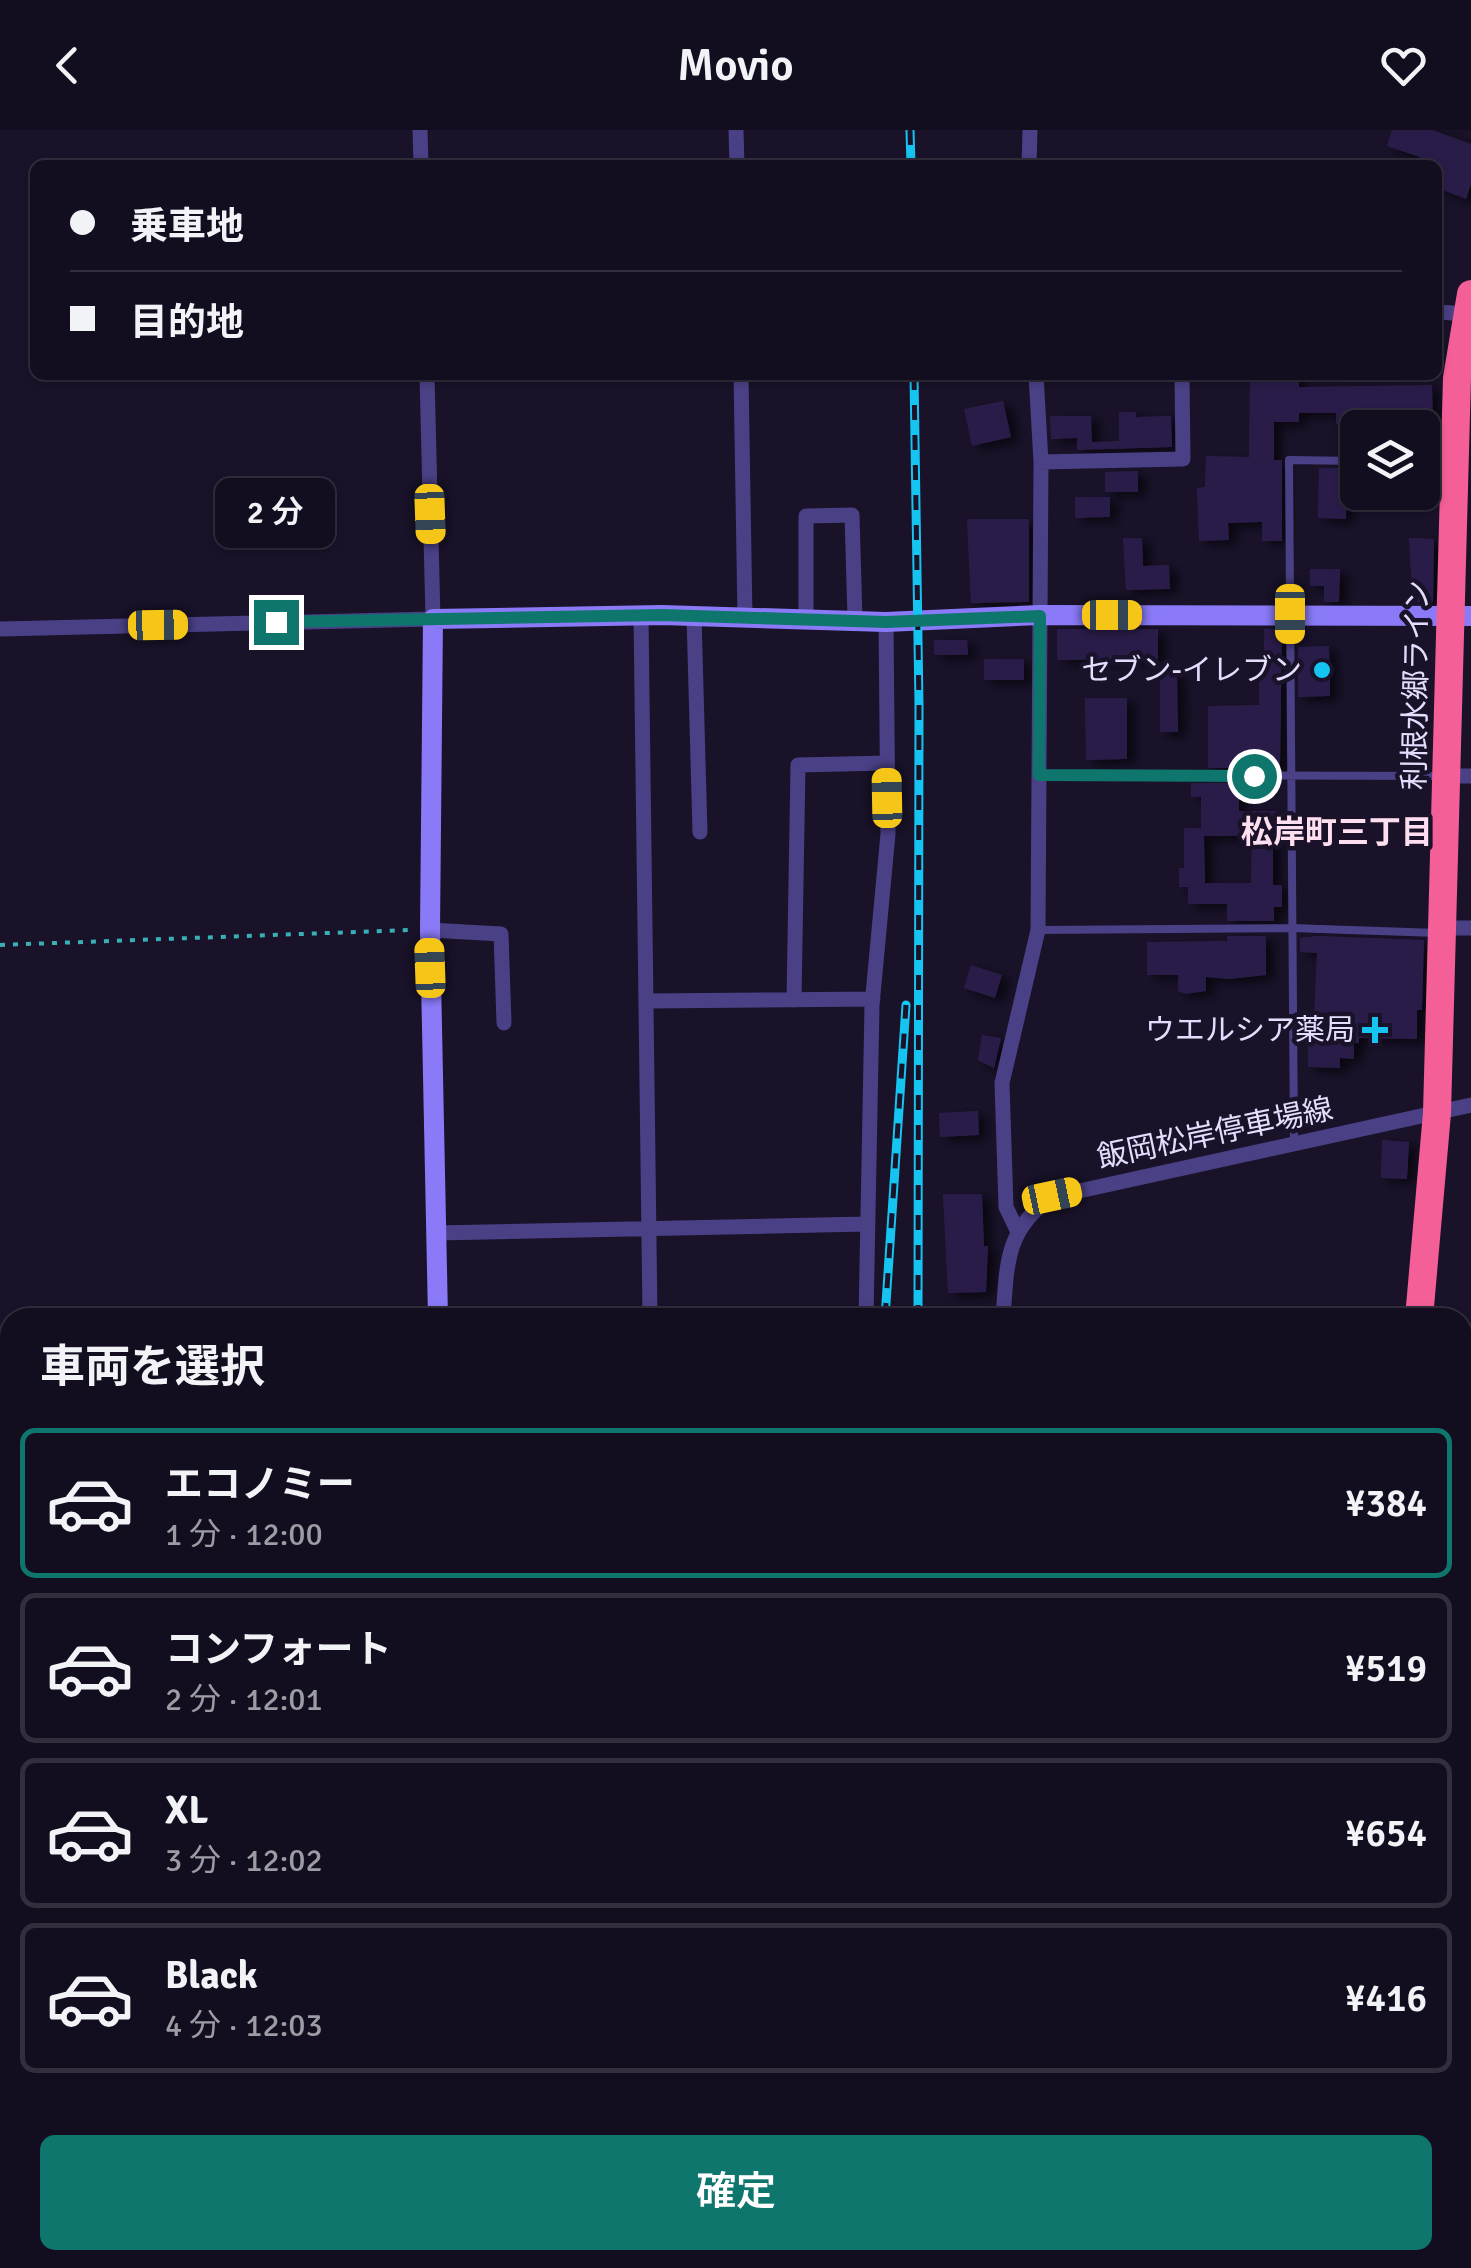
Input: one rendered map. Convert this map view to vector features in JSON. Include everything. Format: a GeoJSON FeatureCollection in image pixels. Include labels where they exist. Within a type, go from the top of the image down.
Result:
{"type":"FeatureCollection","features":[{"type":"Feature","properties":{"kind":"highway","name":"利根水郷ライン"},"geometry":{"type":"LineString","coordinates":[[1421,1308],[1452,930],[1459,776],[1463,464],[1456,378],[1470,307]]}},
{"type":"Feature","properties":{"kind":"street"},"geometry":{"type":"LineString","coordinates":[[420,130],[422,160]]}},
{"type":"Feature","properties":{"kind":"street"},"geometry":{"type":"LineString","coordinates":[[736,130],[737,160]]}},
{"type":"Feature","properties":{"kind":"street"},"geometry":{"type":"LineString","coordinates":[[1028,160],[1030,130]]}},
{"type":"Feature","properties":{"kind":"street"},"geometry":{"type":"LineString","coordinates":[[1442,311],[1470,307]]}},
{"type":"Feature","properties":{"kind":"street"},"geometry":{"type":"LineString","coordinates":[[427,380],[433,619],[430,930],[438,1308]]}},
{"type":"Feature","properties":{"kind":"street"},"geometry":{"type":"LineString","coordinates":[[741,380],[745,618]]}},
{"type":"Feature","properties":{"kind":"street"},"geometry":{"type":"LineString","coordinates":[[1004,1308],[1008,1262],[1017,1230],[1006,1208],[1002,1083],[1038,930],[1040,462],[1036,380]]}},
{"type":"Feature","properties":{"kind":"street"},"geometry":{"type":"LineString","coordinates":[[1040,462],[1183,459],[1182,380]]}},
{"type":"Feature","properties":{"kind":"street"},"geometry":{"type":"LineString","coordinates":[[806,618],[806,516],[852,514],[855,619]]}},
{"type":"Feature","properties":{"kind":"street"},"geometry":{"type":"LineString","coordinates":[[641,616],[650,1308]]}},
{"type":"Feature","properties":{"kind":"street"},"geometry":{"type":"LineString","coordinates":[[0,629],[641,616],[886,622],[1040,616],[1461,616]]}},
{"type":"Feature","properties":{"kind":"street"},"geometry":{"type":"LineString","coordinates":[[694,616],[700,832]]}},
{"type":"Feature","properties":{"kind":"street"},"geometry":{"type":"LineString","coordinates":[[866,1308],[872,999],[888,834],[886,622]]}},
{"type":"Feature","properties":{"kind":"street"},"geometry":{"type":"LineString","coordinates":[[794,1000],[798,766],[886,764]]}},
{"type":"Feature","properties":{"kind":"street"},"geometry":{"type":"LineString","coordinates":[[430,930],[501,934],[504,1023]]}},
{"type":"Feature","properties":{"kind":"street"},"geometry":{"type":"LineString","coordinates":[[646,1002],[872,999]]}},
{"type":"Feature","properties":{"kind":"street","name":"飯岡松岸停車場線"},"geometry":{"type":"LineString","coordinates":[[1017,1230],[1026,1217],[1052,1196],[1471,1105]]}},
{"type":"Feature","properties":{"kind":"street"},"geometry":{"type":"LineString","coordinates":[[436,1233],[868,1224]]}},
{"type":"Feature","properties":{"kind":"lane"},"geometry":{"type":"LineString","coordinates":[[1294,1145],[1290,460],[1340,461]]}},
{"type":"Feature","properties":{"kind":"lane"},"geometry":{"type":"LineString","coordinates":[[1039,775],[1459,776]]}},
{"type":"Feature","properties":{"kind":"lane"},"geometry":{"type":"LineString","coordinates":[[1038,930],[1452,930]]}},
{"type":"Feature","properties":{"kind":"path"},"geometry":{"type":"LineString","coordinates":[[0,945],[430,930]]}},
{"type":"Feature","properties":{"kind":"building"},"geometry":{"type":"Polygon","coordinates":[[[1392,130],[1432,130],[1471,144],[1471,184],[1466,199],[1442,190],[1442,160],[1419,160],[1420,157],[1387,146],[1392,130]]]}},
{"type":"Feature","properties":{"kind":"building"},"geometry":{"type":"Polygon","coordinates":[[[1250,380],[1299,380],[1299,387],[1432,385],[1433,410],[1340,410],[1340,424],[1336,424],[1336,413],[1299,413],[1299,422],[1274,422],[1274,460],[1282,460],[1282,541],[1262,541],[1262,522],[1228,523],[1229,540],[1199,541],[1197,488],[1205,487],[1206,456],[1249,457],[1250,380]]]}},
{"type":"Feature","properties":{"kind":"building"},"geometry":{"type":"Polygon","coordinates":[[[1003,401],[1011,437],[972,446],[964,409],[1003,401]]]}},
{"type":"Feature","properties":{"kind":"building"},"geometry":{"type":"Polygon","coordinates":[[[1119,412],[1136,412],[1136,417],[1171,416],[1172,447],[1077,450],[1077,438],[1051,439],[1050,416],[1091,416],[1092,442],[1119,441],[1119,412]]]}},
{"type":"Feature","properties":{"kind":"building"},"geometry":{"type":"Polygon","coordinates":[[[1319,468],[1340,468],[1340,510],[1346,510],[1346,519],[1318,518],[1319,468]]]}},
{"type":"Feature","properties":{"kind":"building"},"geometry":{"type":"Polygon","coordinates":[[[1138,471],[1138,492],[1105,492],[1105,472],[1138,471]]]}},
{"type":"Feature","properties":{"kind":"building"},"geometry":{"type":"Polygon","coordinates":[[[1075,497],[1110,497],[1110,517],[1075,518],[1075,497]]]}},
{"type":"Feature","properties":{"kind":"building"},"geometry":{"type":"Polygon","coordinates":[[[967,519],[1029,519],[1029,602],[971,603],[967,519]]]}},
{"type":"Feature","properties":{"kind":"building"},"geometry":{"type":"Polygon","coordinates":[[[1123,538],[1142,538],[1143,566],[1169,565],[1170,589],[1126,590],[1123,538]]]}},
{"type":"Feature","properties":{"kind":"building"},"geometry":{"type":"Polygon","coordinates":[[[1409,538],[1434,539],[1433,602],[1417,602],[1417,592],[1412,592],[1409,538]]]}},
{"type":"Feature","properties":{"kind":"building"},"geometry":{"type":"Polygon","coordinates":[[[1310,569],[1340,569],[1339,602],[1324,602],[1324,586],[1310,586],[1310,569]]]}},
{"type":"Feature","properties":{"kind":"building"},"geometry":{"type":"Polygon","coordinates":[[[1057,629],[1158,629],[1158,659],[1057,660],[1057,629]]]}},
{"type":"Feature","properties":{"kind":"building"},"geometry":{"type":"Polygon","coordinates":[[[1264,629],[1282,629],[1280,768],[1208,768],[1208,706],[1259,705],[1264,629]]]}},
{"type":"Feature","properties":{"kind":"building"},"geometry":{"type":"Polygon","coordinates":[[[934,640],[967,640],[968,655],[934,655],[934,640]]]}},
{"type":"Feature","properties":{"kind":"building"},"geometry":{"type":"Polygon","coordinates":[[[1329,646],[1330,696],[1298,697],[1298,647],[1329,646]]]}},
{"type":"Feature","properties":{"kind":"building"},"geometry":{"type":"Polygon","coordinates":[[[984,659],[1024,659],[1024,680],[984,680],[984,659]]]}},
{"type":"Feature","properties":{"kind":"building"},"geometry":{"type":"Polygon","coordinates":[[[1160,672],[1177,672],[1178,732],[1160,732],[1160,672]]]}},
{"type":"Feature","properties":{"kind":"building"},"geometry":{"type":"Polygon","coordinates":[[[1085,698],[1127,698],[1127,759],[1086,760],[1085,698]]]}},
{"type":"Feature","properties":{"kind":"building"},"geometry":{"type":"Polygon","coordinates":[[[1191,783],[1239,783],[1239,811],[1277,811],[1273,885],[1282,885],[1282,907],[1274,907],[1274,921],[1227,921],[1227,904],[1188,904],[1188,887],[1179,887],[1179,868],[1184,868],[1184,828],[1201,828],[1201,797],[1191,797],[1191,783]],[[1204,836],[1205,883],[1251,883],[1252,836],[1204,836]]]}},
{"type":"Feature","properties":{"kind":"building"},"geometry":{"type":"Polygon","coordinates":[[[1227,936],[1266,936],[1266,975],[1206,977],[1206,991],[1186,994],[1178,991],[1178,975],[1147,975],[1147,942],[1227,941],[1227,936]]]}},
{"type":"Feature","properties":{"kind":"building"},"geometry":{"type":"Polygon","coordinates":[[[1300,938],[1424,940],[1417,1039],[1359,1038],[1359,1043],[1354,1043],[1354,1059],[1340,1058],[1340,1068],[1308,1067],[1308,1018],[1314,1018],[1317,953],[1300,952],[1300,938]]]}},
{"type":"Feature","properties":{"kind":"building"},"geometry":{"type":"Polygon","coordinates":[[[971,965],[1002,975],[995,998],[964,988],[971,965]]]}},
{"type":"Feature","properties":{"kind":"building"},"geometry":{"type":"Polygon","coordinates":[[[982,1035],[1001,1038],[994,1068],[978,1060],[982,1035]]]}},
{"type":"Feature","properties":{"kind":"building"},"geometry":{"type":"Polygon","coordinates":[[[978,1111],[979,1135],[940,1137],[939,1113],[978,1111]]]}},
{"type":"Feature","properties":{"kind":"building"},"geometry":{"type":"Polygon","coordinates":[[[1382,1140],[1409,1142],[1407,1179],[1381,1178],[1382,1140]]]}},
{"type":"Feature","properties":{"kind":"building"},"geometry":{"type":"Polygon","coordinates":[[[943,1194],[982,1194],[984,1246],[988,1246],[986,1292],[948,1293],[943,1194]]]}},
{"type":"Feature","properties":{"kind":"railway"},"geometry":{"type":"LineString","coordinates":[[910,130],[911,160]]}},
{"type":"Feature","properties":{"kind":"railway"},"geometry":{"type":"LineString","coordinates":[[914,380],[919,705],[918,1308]]}},
{"type":"Feature","properties":{"kind":"railway"},"geometry":{"type":"LineString","coordinates":[[886,1308],[906,1005]]}},
{"type":"Feature","properties":{"kind":"place","name":"セブン-イレブン"},"geometry":{"type":"Point","coordinates":[1322,670]}},
{"type":"Feature","properties":{"kind":"place","name":"ウエルシア薬局"},"geometry":{"type":"Point","coordinates":[1375,1030]}},
{"type":"Feature","properties":{"kind":"district","name":"松岸町三丁目"},"geometry":{"type":"Point","coordinates":[1337,832]}},
{"type":"Feature","properties":{"kind":"route"},"geometry":{"type":"LineString","coordinates":[[276,622],[662,615],[918,622],[1040,616],[1039,775],[1254,776]]}}]}
